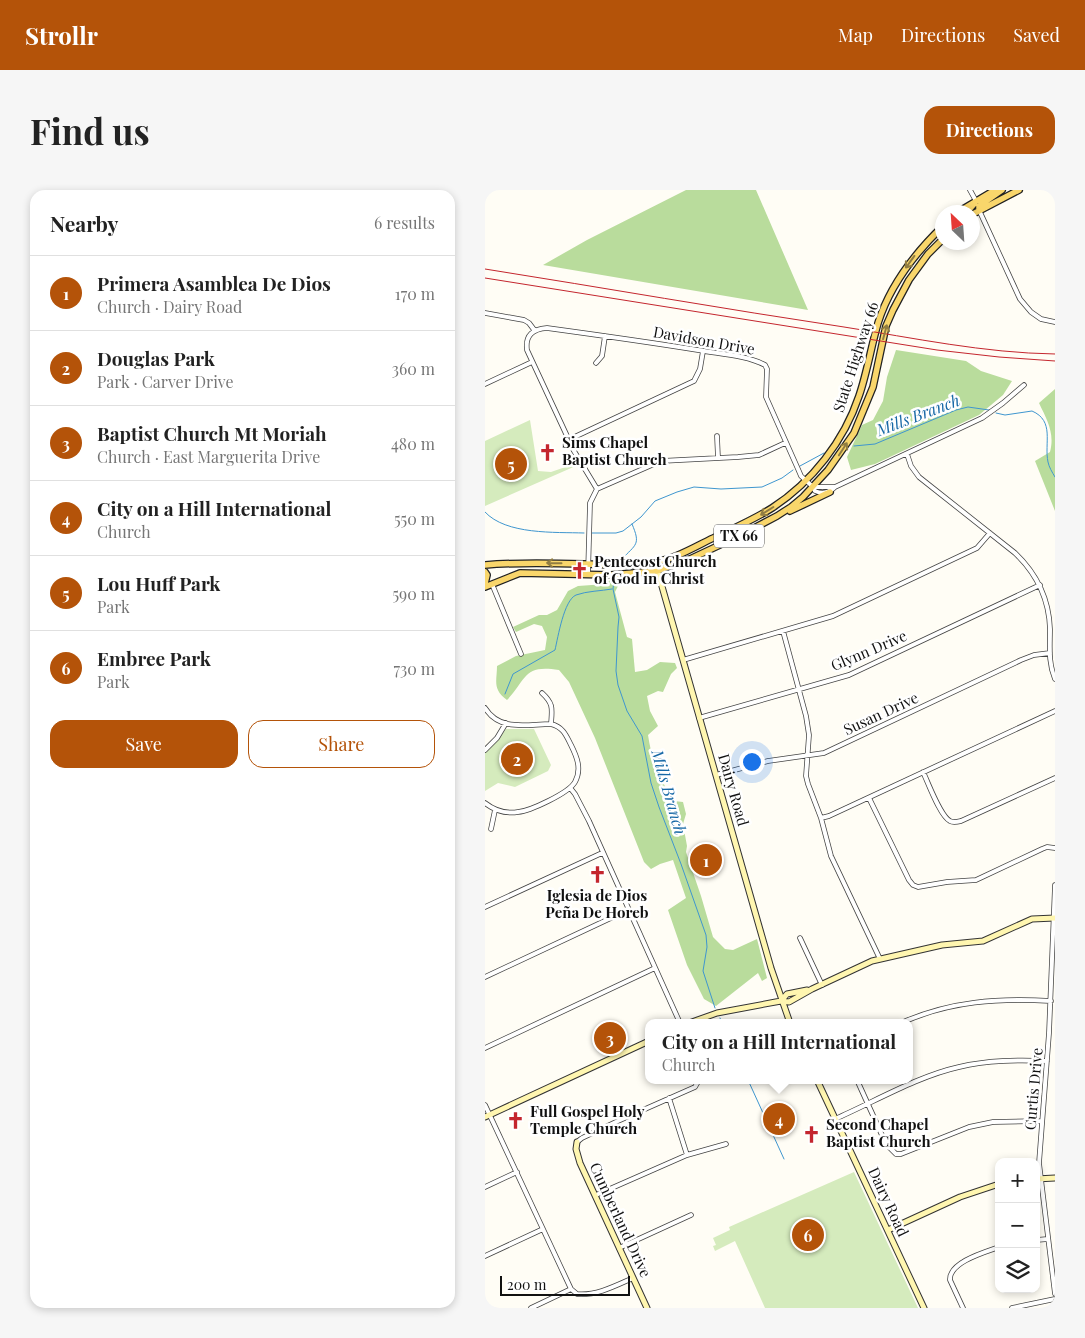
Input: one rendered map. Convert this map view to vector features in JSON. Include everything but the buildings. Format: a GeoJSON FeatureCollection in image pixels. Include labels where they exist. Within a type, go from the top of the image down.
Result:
{"type":"FeatureCollection","features":[{"type":"Feature","properties":{"kind":"main road"},"geometry":{"type":"LineString","coordinates":[[969,205],[995,190]]}},
{"type":"Feature","properties":{"kind":"main road"},"geometry":{"type":"LineString","coordinates":[[980,205],[1002,190]]}},
{"type":"Feature","properties":{"kind":"main road"},"geometry":{"type":"LineString","coordinates":[[980,210],[1019,190]]}},
{"type":"Feature","properties":{"kind":"main road"},"geometry":{"type":"LineString","coordinates":[[973,205],[975,201]]}},
{"type":"Feature","properties":{"kind":"main road","name":"State Highway 66"},"geometry":{"type":"LineString","coordinates":[[485,565],[538,563],[631,565],[655,562],[677,556],[774,507],[805,481],[832,449],[856,406],[879,322],[890,294],[901,275],[935,235]]}},
{"type":"Feature","properties":{"kind":"main road","name":"State Highway 66"},"geometry":{"type":"LineString","coordinates":[[488,584],[516,574],[537,572],[632,574],[657,571],[691,560],[767,522],[791,506],[813,487],[844,448],[859,422],[873,387],[886,326],[898,299],[915,271],[935,248]]}},
{"type":"Feature","properties":{"kind":"main road"},"geometry":{"type":"LineString","coordinates":[[767,522],[832,489]]}},
{"type":"Feature","properties":{"kind":"main road"},"geometry":{"type":"LineString","coordinates":[[485,572],[488,584]]}},
{"type":"Feature","properties":{"kind":"main road","name":"TX 66"},"geometry":{"type":"LineString","coordinates":[[485,587],[488,584]]}},
{"type":"Feature","properties":{"kind":"street"},"geometry":{"type":"LineString","coordinates":[[970,190],[975,201]]}},
{"type":"Feature","properties":{"kind":"street"},"geometry":{"type":"LineString","coordinates":[[980,212],[1019,298],[1031,312],[1041,319],[1055,322]]}},
{"type":"Feature","properties":{"kind":"street"},"geometry":{"type":"LineString","coordinates":[[485,313],[523,320],[529,323],[535,331],[526,342],[527,350],[568,440],[597,489]]}},
{"type":"Feature","properties":{"kind":"street","name":"Davidson Drive"},"geometry":{"type":"LineString","coordinates":[[535,331],[547,328],[605,336],[755,360],[765,365],[767,369],[766,397],[801,476],[815,491],[823,493],[832,489]]}},
{"type":"Feature","properties":{"kind":"street"},"geometry":{"type":"LineString","coordinates":[[596,363],[602,356],[605,336]]}},
{"type":"Feature","properties":{"kind":"street"},"geometry":{"type":"LineString","coordinates":[[568,440],[694,381],[700,369],[703,351]]}},
{"type":"Feature","properties":{"kind":"street"},"geometry":{"type":"LineString","coordinates":[[485,384],[532,362]]}},
{"type":"Feature","properties":{"kind":"street"},"geometry":{"type":"LineString","coordinates":[[832,489],[982,418],[1024,385]]}},
{"type":"Feature","properties":{"kind":"street"},"geometry":{"type":"LineString","coordinates":[[717,436],[718,458]]}},
{"type":"Feature","properties":{"kind":"street"},"geometry":{"type":"LineString","coordinates":[[588,574],[590,504],[597,489],[661,461],[759,454],[785,443]]}},
{"type":"Feature","properties":{"kind":"street"},"geometry":{"type":"LineString","coordinates":[[907,454],[911,466],[919,477],[1026,563],[1045,596],[1048,610],[1049,661],[1055,679]]}},
{"type":"Feature","properties":{"kind":"street"},"geometry":{"type":"LineString","coordinates":[[683,660],[833,616],[977,548],[990,533]]}},
{"type":"Feature","properties":{"kind":"street","name":"Dairy Road"},"geometry":{"type":"LineString","coordinates":[[655,562],[781,1001],[788,1019]]}},
{"type":"Feature","properties":{"kind":"street"},"geometry":{"type":"LineString","coordinates":[[488,584],[521,654]]}},
{"type":"Feature","properties":{"kind":"street","name":"Glynn Drive"},"geometry":{"type":"LineString","coordinates":[[699,718],[849,675],[1040,585]]}},
{"type":"Feature","properties":{"kind":"street"},"geometry":{"type":"LineString","coordinates":[[783,632],[809,735],[806,776],[821,818],[831,856],[880,960]]}},
{"type":"Feature","properties":{"kind":"street","name":"Susan Drive"},"geometry":{"type":"LineString","coordinates":[[716,775],[768,760],[824,753],[1021,660],[1034,655],[1050,653]]}},
{"type":"Feature","properties":{"kind":"street"},"geometry":{"type":"LineString","coordinates":[[542,693],[552,706],[551,724]]}},
{"type":"Feature","properties":{"kind":"street"},"geometry":{"type":"LineString","coordinates":[[485,708],[495,719],[514,726],[551,724],[564,730],[579,764],[578,772],[571,788],[525,811],[511,813],[495,810],[485,802]]}},
{"type":"Feature","properties":{"kind":"street"},"geometry":{"type":"LineString","coordinates":[[821,818],[869,798],[1055,711]]}},
{"type":"Feature","properties":{"kind":"street"},"geometry":{"type":"LineString","coordinates":[[485,750],[497,738],[505,723]]}},
{"type":"Feature","properties":{"kind":"street"},"geometry":{"type":"LineString","coordinates":[[923,772],[944,815],[950,821],[955,822],[961,821],[1055,778]]}},
{"type":"Feature","properties":{"kind":"street"},"geometry":{"type":"LineString","coordinates":[[571,788],[582,808],[678,1019]]}},
{"type":"Feature","properties":{"kind":"street"},"geometry":{"type":"LineString","coordinates":[[869,798],[909,880],[918,887],[976,880],[1042,849],[1047,847],[1055,848]]}},
{"type":"Feature","properties":{"kind":"street"},"geometry":{"type":"LineString","coordinates":[[491,829],[495,810]]}},
{"type":"Feature","properties":{"kind":"street"},"geometry":{"type":"LineString","coordinates":[[485,907],[602,852]]}},
{"type":"Feature","properties":{"kind":"street","name":"Curtis Drive"},"geometry":{"type":"LineString","coordinates":[[1039,1158],[1051,1001],[1055,885]]}},
{"type":"Feature","properties":{"kind":"street"},"geometry":{"type":"LineString","coordinates":[[485,977],[628,910]]}},
{"type":"Feature","properties":{"kind":"street"},"geometry":{"type":"LineString","coordinates":[[700,1019],[717,1013],[781,1001],[789,1002],[872,961],[942,945],[983,941],[1032,919],[1054,918]]}},
{"type":"Feature","properties":{"kind":"street"},"geometry":{"type":"LineString","coordinates":[[800,938],[822,985]]}},
{"type":"Feature","properties":{"kind":"street"},"geometry":{"type":"LineString","coordinates":[[485,1048],[655,968]]}},
{"type":"Feature","properties":{"kind":"street"},"geometry":{"type":"LineString","coordinates":[[913,1019],[957,1005],[991,1000],[1051,1001]]}},
{"type":"Feature","properties":{"kind":"street"},"geometry":{"type":"LineString","coordinates":[[487,1116],[645,1043]]}},
{"type":"Feature","properties":{"kind":"street"},"geometry":{"type":"LineString","coordinates":[[913,1083],[958,1067],[1009,1060],[1047,1061]]}},
{"type":"Feature","properties":{"kind":"street"},"geometry":{"type":"LineString","coordinates":[[577,1142],[582,1138],[695,1087],[697,1084]]}},
{"type":"Feature","properties":{"kind":"street","name":"Dairy Road"},"geometry":{"type":"LineString","coordinates":[[819,1084],[923,1308]]}},
{"type":"Feature","properties":{"kind":"street"},"geometry":{"type":"LineString","coordinates":[[859,1084],[886,1144],[896,1154],[901,1154],[969,1127],[993,1122],[1042,1121]]}},
{"type":"Feature","properties":{"kind":"street"},"geometry":{"type":"LineString","coordinates":[[835,1119],[912,1084]]}},
{"type":"Feature","properties":{"kind":"street"},"geometry":{"type":"LineString","coordinates":[[669,1098],[687,1155]]}},
{"type":"Feature","properties":{"kind":"street"},"geometry":{"type":"LineString","coordinates":[[485,1105],[487,1116],[517,1172],[571,1289],[577,1294],[595,1292],[633,1278]]}},
{"type":"Feature","properties":{"kind":"street","name":"Cumberland Drive"},"geometry":{"type":"LineString","coordinates":[[577,1142],[576,1149],[580,1163],[647,1308]]}},
{"type":"Feature","properties":{"kind":"street"},"geometry":{"type":"LineString","coordinates":[[596,1195],[687,1155],[726,1144]]}},
{"type":"Feature","properties":{"kind":"street"},"geometry":{"type":"LineString","coordinates":[[485,1187],[517,1172]]}},
{"type":"Feature","properties":{"kind":"street"},"geometry":{"type":"LineString","coordinates":[[1040,1179],[1055,1178]]}},
{"type":"Feature","properties":{"kind":"street"},"geometry":{"type":"LineString","coordinates":[[888,1230],[961,1196],[995,1185]]}},
{"type":"Feature","properties":{"kind":"street","name":"Curtis Drive"},"geometry":{"type":"LineString","coordinates":[[1040,1186],[1055,1294]]}},
{"type":"Feature","properties":{"kind":"street"},"geometry":{"type":"LineString","coordinates":[[619,1248],[691,1215]]}},
{"type":"Feature","properties":{"kind":"street"},"geometry":{"type":"LineString","coordinates":[[485,1256],[543,1229]]}},
{"type":"Feature","properties":{"kind":"street"},"geometry":{"type":"LineString","coordinates":[[1040,1240],[1048,1239]]}},
{"type":"Feature","properties":{"kind":"street"},"geometry":{"type":"LineString","coordinates":[[963,1308],[950,1280],[951,1272],[956,1265],[997,1248]]}},
{"type":"Feature","properties":{"kind":"street"},"geometry":{"type":"LineString","coordinates":[[531,1308],[571,1289]]}},
{"type":"Feature","properties":{"kind":"street"},"geometry":{"type":"LineString","coordinates":[[1012,1308],[1055,1299]]}},
{"type":"Feature","properties":{"kind":"green space"},"geometry":{"type":"Polygon","coordinates":[[[686,190],[756,190],[808,310],[543,265],[587,240],[686,190]]]}},
{"type":"Feature","properties":{"kind":"green space"},"geometry":{"type":"Polygon","coordinates":[[[896,350],[966,361],[981,371],[1012,381],[1003,395],[979,415],[875,464],[851,470],[847,457],[862,425],[873,420],[883,401],[887,377],[896,350]]]}},
{"type":"Feature","properties":{"kind":"green space"},"geometry":{"type":"Polygon","coordinates":[[[1055,389],[1055,511],[1035,461],[1050,452],[1051,433],[1039,403],[1055,389]]]}},
{"type":"Feature","properties":{"kind":"green space"},"geometry":{"type":"Polygon","coordinates":[[[530,420],[538,471],[551,472],[577,463],[578,465],[485,506],[485,441],[530,420]]]}},
{"type":"Feature","properties":{"kind":"green space"},"geometry":{"type":"Polygon","coordinates":[[[619,577],[619,584],[615,592],[627,637],[632,639],[635,672],[647,670],[660,662],[675,663],[677,668],[671,674],[663,692],[658,691],[647,696],[650,711],[658,726],[648,735],[654,761],[664,785],[674,801],[683,802],[686,814],[683,824],[687,846],[686,852],[713,937],[725,949],[733,950],[757,939],[767,978],[762,981],[758,973],[716,1006],[704,999],[687,965],[668,910],[686,898],[673,860],[651,869],[644,862],[595,738],[569,682],[559,670],[539,669],[527,675],[507,700],[497,688],[497,666],[516,656],[545,650],[547,637],[542,626],[534,624],[516,632],[513,627],[539,615],[547,615],[557,610],[568,591],[578,586],[606,584],[611,579],[619,577]]]}},
{"type":"Feature","properties":{"kind":"green space"},"geometry":{"type":"Polygon","coordinates":[[[506,729],[534,729],[551,765],[548,771],[515,787],[498,783],[485,791],[485,752],[506,729]]]}},
{"type":"Feature","properties":{"kind":"green space"},"geometry":{"type":"Polygon","coordinates":[[[854,1172],[918,1308],[765,1308],[735,1241],[715,1251],[713,1246],[716,1245],[713,1238],[730,1230],[729,1227],[854,1172]]]}},
{"type":"Feature","properties":{"kind":"waterway","name":"Mills Branch"},"geometry":{"type":"LineString","coordinates":[[854,446],[875,444],[956,410],[968,407],[989,410]]}},
{"type":"Feature","properties":{"kind":"waterway","name":"Mills Branch"},"geometry":{"type":"LineString","coordinates":[[996,413],[1005,415],[1032,411],[1039,415],[1046,427],[1048,462],[1055,477]]}},
{"type":"Feature","properties":{"kind":"waterway","name":"Mills Branch"},"geometry":{"type":"LineString","coordinates":[[800,466],[824,453]]}},
{"type":"Feature","properties":{"kind":"waterway","name":"Mills Branch"},"geometry":{"type":"LineString","coordinates":[[592,533],[616,533],[623,531],[641,517],[655,501],[677,492],[694,487],[721,489],[762,487],[782,478],[793,470]]}},
{"type":"Feature","properties":{"kind":"waterway","name":"Mills Branch"},"geometry":{"type":"LineString","coordinates":[[485,512],[505,525],[531,531],[584,533]]}},
{"type":"Feature","properties":{"kind":"waterway","name":"Mills Branch"},"geometry":{"type":"LineString","coordinates":[[622,559],[636,544],[636,536],[632,524]]}},
{"type":"Feature","properties":{"kind":"waterway","name":"Mills Branch"},"geometry":{"type":"LineString","coordinates":[[614,580],[613,589],[619,617],[616,671],[618,685],[627,711],[642,736],[651,783],[706,935],[707,947],[703,971],[715,1008]]}},
{"type":"Feature","properties":{"kind":"waterway"},"geometry":{"type":"LineString","coordinates":[[505,694],[513,674],[555,650],[562,620],[572,598],[580,594],[612,589]]}},
{"type":"Feature","properties":{"kind":"waterway","name":"Mills Branch"},"geometry":{"type":"LineString","coordinates":[[750,1084],[784,1159]]}},
{"type":"Feature","properties":{"kind":"tram line"},"geometry":{"type":"LineString","coordinates":[[485,269],[949,344],[1002,351],[1055,354]]}},
{"type":"Feature","properties":{"kind":"railway"},"geometry":{"type":"LineString","coordinates":[[485,278],[937,350],[1055,361]]}},
{"type":"Feature","properties":{"kind":"place","name":"Sims Chapel Baptist Church"},"geometry":{"type":"Point","coordinates":[548,452]}},
{"type":"Feature","properties":{"kind":"place","name":"Lou Huff Park"},"geometry":{"type":"Point","coordinates":[511,464]}},
{"type":"Feature","properties":{"kind":"place","name":"Pentecost Church of God in Christ"},"geometry":{"type":"Point","coordinates":[580,571]}},
{"type":"Feature","properties":{"kind":"place","name":"Douglas Park"},"geometry":{"type":"Point","coordinates":[517,759]}},
{"type":"Feature","properties":{"kind":"place","name":"Primera Asamblea De Dios"},"geometry":{"type":"Point","coordinates":[706,860]}},
{"type":"Feature","properties":{"kind":"place","name":"Iglesia de Dios Peña De Horeb"},"geometry":{"type":"Point","coordinates":[597,875]}},
{"type":"Feature","properties":{"kind":"place","name":"Baptist Church Mt Moriah"},"geometry":{"type":"Point","coordinates":[610,1038]}},
{"type":"Feature","properties":{"kind":"place","name":"City on a Hill International"},"geometry":{"type":"Point","coordinates":[779,1119]}},
{"type":"Feature","properties":{"kind":"place","name":"Full Gospel Holy Temple Church"},"geometry":{"type":"Point","coordinates":[516,1121]}},
{"type":"Feature","properties":{"kind":"place","name":"Second Chapel Baptist Church"},"geometry":{"type":"Point","coordinates":[812,1134]}},
{"type":"Feature","properties":{"kind":"place","name":"Embree Park"},"geometry":{"type":"Point","coordinates":[808,1235]}}]}
